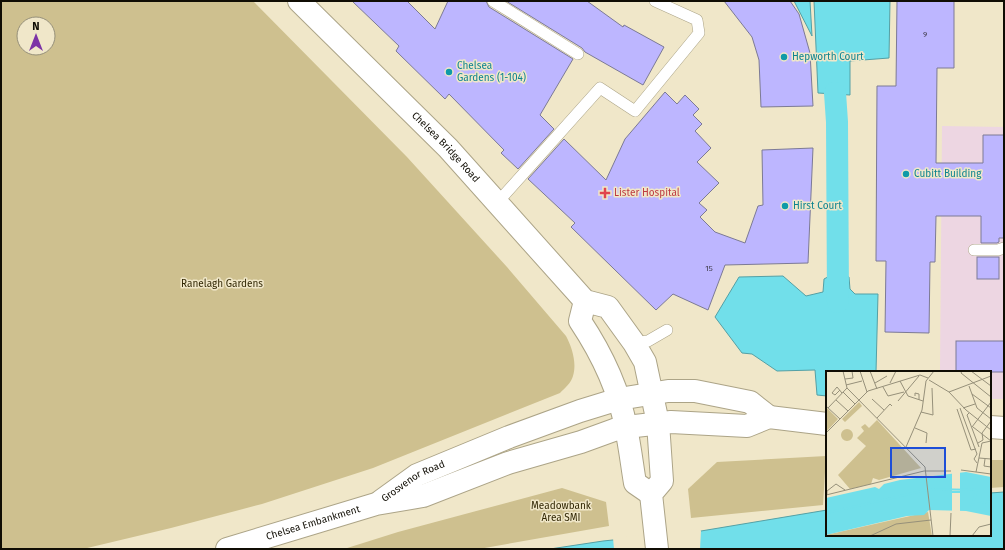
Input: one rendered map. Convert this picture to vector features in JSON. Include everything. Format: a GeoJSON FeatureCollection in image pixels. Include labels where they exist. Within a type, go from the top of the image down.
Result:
{"type":"FeatureCollection","features":[{"type":"Feature","properties":{"kind":"main road","name":"Chelsea Bridge Road"},"geometry":{"type":"LineString","coordinates":[[299,1],[448,148],[585,301]]}},
{"type":"Feature","properties":{"kind":"main road"},"geometry":{"type":"LineString","coordinates":[[651,494],[635,483],[626,427],[613,381],[593,340],[580,321],[585,301],[608,307],[634,343],[644,362],[658,423],[662,481],[651,494],[657,549]]}},
{"type":"Feature","properties":{"kind":"main road","name":"Grosvenor Road"},"geometry":{"type":"LineString","coordinates":[[376,504],[417,475],[510,437],[574,413],[619,399],[668,391],[711,393],[750,402],[769,418]]}},
{"type":"Feature","properties":{"kind":"main road","name":"Grosvenor Road"},"geometry":{"type":"LineString","coordinates":[[376,504],[423,496],[508,464],[626,427],[671,422],[747,426],[769,418],[826,424]]}},
{"type":"Feature","properties":{"kind":"main road"},"geometry":{"type":"LineString","coordinates":[[991,428],[1004,428]]}},
{"type":"Feature","properties":{"kind":"main road","name":"Chelsea Embankment"},"geometry":{"type":"LineString","coordinates":[[227,549],[376,504]]}},
{"type":"Feature","properties":{"kind":"lane"},"geometry":{"type":"LineString","coordinates":[[493,1],[578,54]]}},
{"type":"Feature","properties":{"kind":"lane"},"geometry":{"type":"LineString","coordinates":[[497,203],[600,88],[635,110],[699,33],[697,20],[655,1]]}},
{"type":"Feature","properties":{"kind":"lane"},"geometry":{"type":"LineString","coordinates":[[974,250],[998,250],[1004,248]]}},
{"type":"Feature","properties":{"kind":"lane"},"geometry":{"type":"LineString","coordinates":[[634,343],[648,341],[667,330]]}},
{"type":"Feature","properties":{"kind":"shaded area"},"geometry":{"type":"Polygon","coordinates":[[[942,126],[1004,127],[1004,399],[991,399],[991,371],[940,371],[942,126]]]}},
{"type":"Feature","properties":{"kind":"green space","name":"Ranelagh Gardens"},"geometry":{"type":"Polygon","coordinates":[[[1,1],[253,1],[407,157],[507,267],[566,336],[573,355],[573,376],[568,385],[560,393],[373,468],[262,504],[83,549],[1,549],[1,1]]]}},
{"type":"Feature","properties":{"kind":"green space"},"geometry":{"type":"Polygon","coordinates":[[[826,456],[823,505],[691,518],[688,489],[717,462],[826,456]]]}},
{"type":"Feature","properties":{"kind":"green space"},"geometry":{"type":"Polygon","coordinates":[[[991,460],[1004,460],[1004,487],[991,488],[991,460]]]}},
{"type":"Feature","properties":{"kind":"green space","name":"Meadowbank Area SMI"},"geometry":{"type":"Polygon","coordinates":[[[562,488],[606,502],[609,526],[479,549],[344,549],[398,532],[562,488]]]}},
{"type":"Feature","properties":{"kind":"water"},"geometry":{"type":"Polygon","coordinates":[[[794,1],[810,1],[812,36],[794,1]]]}},
{"type":"Feature","properties":{"kind":"water"},"geometry":{"type":"Polygon","coordinates":[[[814,1],[890,1],[889,58],[850,61],[850,95],[818,93],[814,1]]]}},
{"type":"Feature","properties":{"kind":"water"},"geometry":{"type":"Polygon","coordinates":[[[837,272],[849,277],[850,289],[855,294],[878,294],[876,371],[826,371],[826,396],[817,395],[815,370],[777,371],[752,354],[742,353],[715,317],[739,277],[783,276],[806,296],[823,292],[824,279],[837,272]]]}},
{"type":"Feature","properties":{"kind":"water"},"geometry":{"type":"Polygon","coordinates":[[[1004,492],[1004,549],[550,549],[603,541],[701,531],[826,510],[826,536],[991,536],[991,493],[1004,492]]]}},
{"type":"Feature","properties":{"kind":"pier"},"geometry":{"type":"Polygon","coordinates":[[[700,529],[700,549],[614,549],[613,538],[700,529]]]}},
{"type":"Feature","properties":{"kind":"building"},"geometry":{"type":"Polygon","coordinates":[[[352,1],[407,1],[435,29],[448,1],[486,1],[489,7],[573,59],[540,115],[554,129],[518,169],[501,153],[504,150],[449,94],[445,99],[396,51],[399,46],[352,1]]]}},
{"type":"Feature","properties":{"kind":"building"},"geometry":{"type":"Polygon","coordinates":[[[506,1],[587,1],[623,27],[624,25],[664,47],[643,85],[585,52],[582,48],[506,1]]]}},
{"type":"Feature","properties":{"kind":"building","name":"Hepworth Court"},"geometry":{"type":"Polygon","coordinates":[[[724,1],[790,1],[799,14],[810,53],[813,106],[761,107],[759,60],[752,37],[724,1]]]}},
{"type":"Feature","properties":{"kind":"building"},"geometry":{"type":"Polygon","coordinates":[[[897,1],[954,1],[954,68],[937,68],[936,163],[983,163],[983,135],[1004,135],[1004,238],[999,238],[999,242],[997,243],[981,243],[981,216],[936,216],[935,262],[930,262],[929,333],[885,332],[886,261],[876,261],[877,86],[896,86],[897,1]]]}},
{"type":"Feature","properties":{"kind":"building","name":"Lister Hospital"},"geometry":{"type":"Polygon","coordinates":[[[665,92],[677,104],[685,95],[699,109],[693,115],[702,124],[695,131],[711,148],[697,162],[719,183],[699,203],[707,210],[700,217],[715,232],[745,243],[758,206],[763,205],[762,150],[813,148],[808,263],[725,265],[708,310],[673,294],[656,310],[571,227],[575,223],[528,179],[564,139],[606,180],[625,139],[665,92]]]}},
{"type":"Feature","properties":{"kind":"building"},"geometry":{"type":"Polygon","coordinates":[[[977,257],[999,257],[999,279],[977,279],[977,257]]]}},
{"type":"Feature","properties":{"kind":"building"},"geometry":{"type":"Polygon","coordinates":[[[956,341],[1004,341],[1004,372],[956,371],[956,341]]]}},
{"type":"Feature","properties":{"kind":"waterway"},"geometry":{"type":"LineString","coordinates":[[835,93],[837,122],[838,302]]}},
{"type":"Feature","properties":{"kind":"place","name":"Hepworth Court"},"geometry":{"type":"Point","coordinates":[784,57]}},
{"type":"Feature","properties":{"kind":"place","name":"Chelsea Gardens (1-104)"},"geometry":{"type":"Point","coordinates":[449,72]}},
{"type":"Feature","properties":{"kind":"place","name":"Cubitt Building"},"geometry":{"type":"Point","coordinates":[906,174]}},
{"type":"Feature","properties":{"kind":"place","name":"Lister Hospital"},"geometry":{"type":"Point","coordinates":[605,193]}},
{"type":"Feature","properties":{"kind":"place","name":"Hirst Court"},"geometry":{"type":"Point","coordinates":[785,206]}}]}
